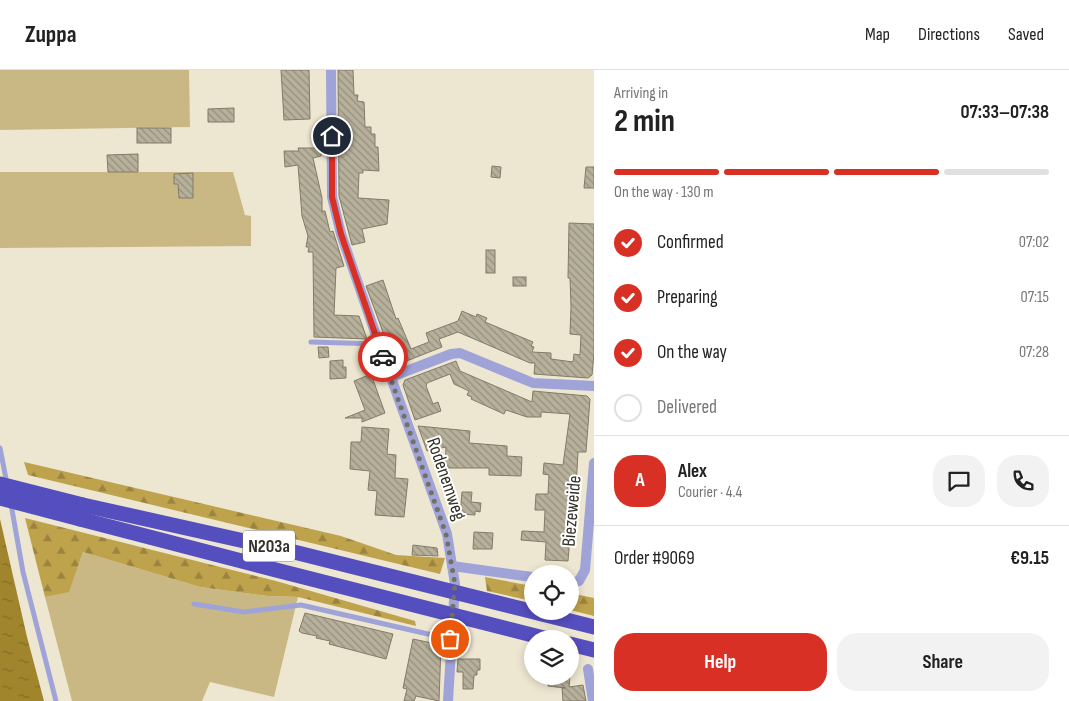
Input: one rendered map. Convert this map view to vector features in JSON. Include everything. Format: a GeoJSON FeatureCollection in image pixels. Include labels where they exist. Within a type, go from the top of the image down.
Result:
{"type":"FeatureCollection","features":[{"type":"Feature","properties":{"kind":"highway","name":"N203a"},"geometry":{"type":"LineString","coordinates":[[0,484],[81,512],[283,573],[422,608],[452,613],[524,632]]}},
{"type":"Feature","properties":{"kind":"highway","name":"N203a"},"geometry":{"type":"LineString","coordinates":[[0,498],[298,553],[594,627]]}},
{"type":"Feature","properties":{"kind":"highway"},"geometry":{"type":"LineString","coordinates":[[579,646],[594,650]]}},
{"type":"Feature","properties":{"kind":"street","name":"Rodenemweg"},"geometry":{"type":"LineString","coordinates":[[331,70],[332,197],[341,234],[446,534],[452,566],[454,592],[448,701]]}},
{"type":"Feature","properties":{"kind":"street"},"geometry":{"type":"LineString","coordinates":[[391,377],[451,354],[460,353],[533,383],[594,386]]}},
{"type":"Feature","properties":{"kind":"street","name":"Biezeweide"},"geometry":{"type":"LineString","coordinates":[[579,580],[584,573],[594,463]]}},
{"type":"Feature","properties":{"kind":"street"},"geometry":{"type":"LineString","coordinates":[[452,566],[524,576]]}},
{"type":"Feature","properties":{"kind":"street"},"geometry":{"type":"LineString","coordinates":[[588,669],[593,701]]}},
{"type":"Feature","properties":{"kind":"lane"},"geometry":{"type":"LineString","coordinates":[[311,342],[379,344]]}},
{"type":"Feature","properties":{"kind":"lane"},"geometry":{"type":"LineString","coordinates":[[0,448],[23,572],[56,701]]}},
{"type":"Feature","properties":{"kind":"lane"},"geometry":{"type":"LineString","coordinates":[[194,604],[244,612],[301,605],[450,639]]}},
{"type":"Feature","properties":{"kind":"shaded area"},"geometry":{"type":"Polygon","coordinates":[[[0,70],[189,70],[190,127],[0,130],[0,70]]]}},
{"type":"Feature","properties":{"kind":"shaded area"},"geometry":{"type":"Polygon","coordinates":[[[0,172],[233,172],[245,215],[251,216],[251,246],[0,248],[0,172]]]}},
{"type":"Feature","properties":{"kind":"shaded area"},"geometry":{"type":"Polygon","coordinates":[[[83,552],[200,587],[268,596],[298,597],[274,697],[210,682],[202,701],[72,701],[45,597],[69,591],[83,552]]]}},
{"type":"Feature","properties":{"kind":"green space"},"geometry":{"type":"Polygon","coordinates":[[[24,462],[341,536],[396,555],[445,558],[440,574],[28,475],[24,462]]]}},
{"type":"Feature","properties":{"kind":"green space"},"geometry":{"type":"Polygon","coordinates":[[[25,518],[276,581],[415,621],[416,626],[298,597],[268,596],[200,587],[83,552],[69,592],[45,597],[25,518]]]}},
{"type":"Feature","properties":{"kind":"green space"},"geometry":{"type":"Polygon","coordinates":[[[485,577],[524,584],[524,599],[487,591],[485,577]]]}},
{"type":"Feature","properties":{"kind":"green space"},"geometry":{"type":"Polygon","coordinates":[[[579,595],[594,598],[594,616],[579,612],[579,595]]]}},
{"type":"Feature","properties":{"kind":"water"},"geometry":{"type":"Polygon","coordinates":[[[0,519],[27,637],[44,701],[0,701],[0,519]]]}},
{"type":"Feature","properties":{"kind":"building"},"geometry":{"type":"Polygon","coordinates":[[[281,70],[309,70],[310,119],[284,120],[281,70]]]}},
{"type":"Feature","properties":{"kind":"building"},"geometry":{"type":"Polygon","coordinates":[[[338,70],[353,70],[354,95],[358,95],[357,101],[364,102],[365,127],[371,127],[371,134],[375,134],[375,147],[378,147],[379,171],[363,170],[363,173],[359,173],[358,198],[389,200],[387,224],[362,229],[365,242],[352,245],[339,196],[338,70]]]}},
{"type":"Feature","properties":{"kind":"building"},"geometry":{"type":"Polygon","coordinates":[[[234,108],[234,122],[208,122],[208,109],[234,108]]]}},
{"type":"Feature","properties":{"kind":"building"},"geometry":{"type":"Polygon","coordinates":[[[137,128],[171,128],[171,143],[137,143],[137,128]]]}},
{"type":"Feature","properties":{"kind":"building"},"geometry":{"type":"Polygon","coordinates":[[[298,148],[321,148],[321,156],[313,158],[322,198],[322,211],[325,211],[330,232],[333,231],[344,266],[336,268],[334,315],[359,316],[367,339],[314,337],[313,252],[308,252],[309,247],[306,247],[308,236],[302,216],[298,165],[285,167],[284,151],[299,151],[298,148]]]}},
{"type":"Feature","properties":{"kind":"building"},"geometry":{"type":"Polygon","coordinates":[[[138,154],[138,172],[108,172],[107,155],[138,154]]]}},
{"type":"Feature","properties":{"kind":"building"},"geometry":{"type":"Polygon","coordinates":[[[492,166],[501,167],[500,178],[491,177],[492,166]]]}},
{"type":"Feature","properties":{"kind":"building"},"geometry":{"type":"Polygon","coordinates":[[[586,167],[594,167],[594,188],[584,188],[586,167]]]}},
{"type":"Feature","properties":{"kind":"building"},"geometry":{"type":"Polygon","coordinates":[[[193,173],[193,198],[179,198],[178,184],[174,184],[174,174],[193,173]]]}},
{"type":"Feature","properties":{"kind":"building"},"geometry":{"type":"Polygon","coordinates":[[[569,223],[594,224],[594,354],[592,375],[588,378],[534,374],[535,363],[530,363],[458,332],[439,339],[442,347],[399,364],[394,362],[366,286],[383,280],[396,319],[398,318],[411,349],[429,342],[426,333],[458,321],[462,311],[476,317],[477,314],[487,318],[485,322],[533,342],[531,346],[534,347],[532,352],[551,353],[551,359],[573,362],[574,354],[580,355],[581,335],[570,334],[569,223]]]}},
{"type":"Feature","properties":{"kind":"building"},"geometry":{"type":"Polygon","coordinates":[[[486,250],[495,250],[495,273],[486,273],[486,250]]]}},
{"type":"Feature","properties":{"kind":"building"},"geometry":{"type":"Polygon","coordinates":[[[513,277],[526,277],[526,286],[513,286],[513,277]]]}},
{"type":"Feature","properties":{"kind":"building"},"geometry":{"type":"Polygon","coordinates":[[[318,347],[328,347],[329,357],[319,358],[318,347]]]}},
{"type":"Feature","properties":{"kind":"building"},"geometry":{"type":"Polygon","coordinates":[[[343,360],[343,367],[346,367],[346,378],[330,379],[330,361],[343,360]]]}},
{"type":"Feature","properties":{"kind":"building"},"geometry":{"type":"Polygon","coordinates":[[[456,361],[460,371],[532,402],[533,391],[587,396],[590,399],[586,452],[578,452],[574,523],[571,523],[568,561],[545,560],[546,542],[521,540],[522,531],[544,532],[545,510],[535,510],[536,494],[548,494],[549,475],[543,474],[544,463],[563,465],[570,414],[541,412],[541,417],[527,417],[506,410],[504,414],[471,399],[472,397],[467,395],[469,391],[454,384],[450,374],[427,383],[426,386],[433,404],[438,402],[441,411],[415,420],[403,385],[405,380],[456,361]]]}},
{"type":"Feature","properties":{"kind":"building"},"geometry":{"type":"Polygon","coordinates":[[[371,374],[385,413],[362,422],[362,418],[345,418],[365,410],[354,381],[371,374]]]}},
{"type":"Feature","properties":{"kind":"building"},"geometry":{"type":"Polygon","coordinates":[[[418,426],[470,431],[469,443],[507,446],[507,456],[522,457],[521,476],[489,475],[489,468],[445,468],[446,447],[427,451],[418,426]]]}},
{"type":"Feature","properties":{"kind":"building"},"geometry":{"type":"Polygon","coordinates":[[[362,427],[389,429],[387,454],[396,455],[395,478],[408,479],[404,517],[375,515],[377,491],[368,490],[370,471],[350,469],[351,442],[361,442],[362,427]]]}},
{"type":"Feature","properties":{"kind":"building"},"geometry":{"type":"Polygon","coordinates":[[[462,492],[472,492],[471,502],[481,503],[480,512],[475,511],[475,515],[460,514],[462,492]]]}},
{"type":"Feature","properties":{"kind":"building"},"geometry":{"type":"Polygon","coordinates":[[[474,532],[493,533],[492,549],[473,549],[474,532]]]}},
{"type":"Feature","properties":{"kind":"building"},"geometry":{"type":"Polygon","coordinates":[[[413,545],[437,548],[438,556],[412,555],[413,545]]]}},
{"type":"Feature","properties":{"kind":"building"},"geometry":{"type":"Polygon","coordinates":[[[305,613],[393,634],[386,659],[329,644],[330,641],[302,633],[299,631],[305,613]]]}},
{"type":"Feature","properties":{"kind":"building"},"geometry":{"type":"Polygon","coordinates":[[[413,639],[441,645],[439,701],[416,696],[414,701],[404,701],[407,689],[403,688],[413,639]]]}},
{"type":"Feature","properties":{"kind":"building"},"geometry":{"type":"Polygon","coordinates":[[[458,659],[480,659],[480,670],[477,670],[477,675],[474,675],[473,689],[463,689],[463,672],[457,672],[458,659]]]}},
{"type":"Feature","properties":{"kind":"building"},"geometry":{"type":"Polygon","coordinates":[[[569,685],[569,687],[583,685],[586,701],[563,701],[562,688],[565,688],[548,686],[569,685]]]}},
{"type":"Feature","properties":{"kind":"way so far"},"geometry":{"type":"LineString","coordinates":[[383,357],[420,454],[446,534],[455,584],[450,639]]}},
{"type":"Feature","properties":{"kind":"route"},"geometry":{"type":"LineString","coordinates":[[332,136],[332,197],[341,234],[383,357]]}}]}
